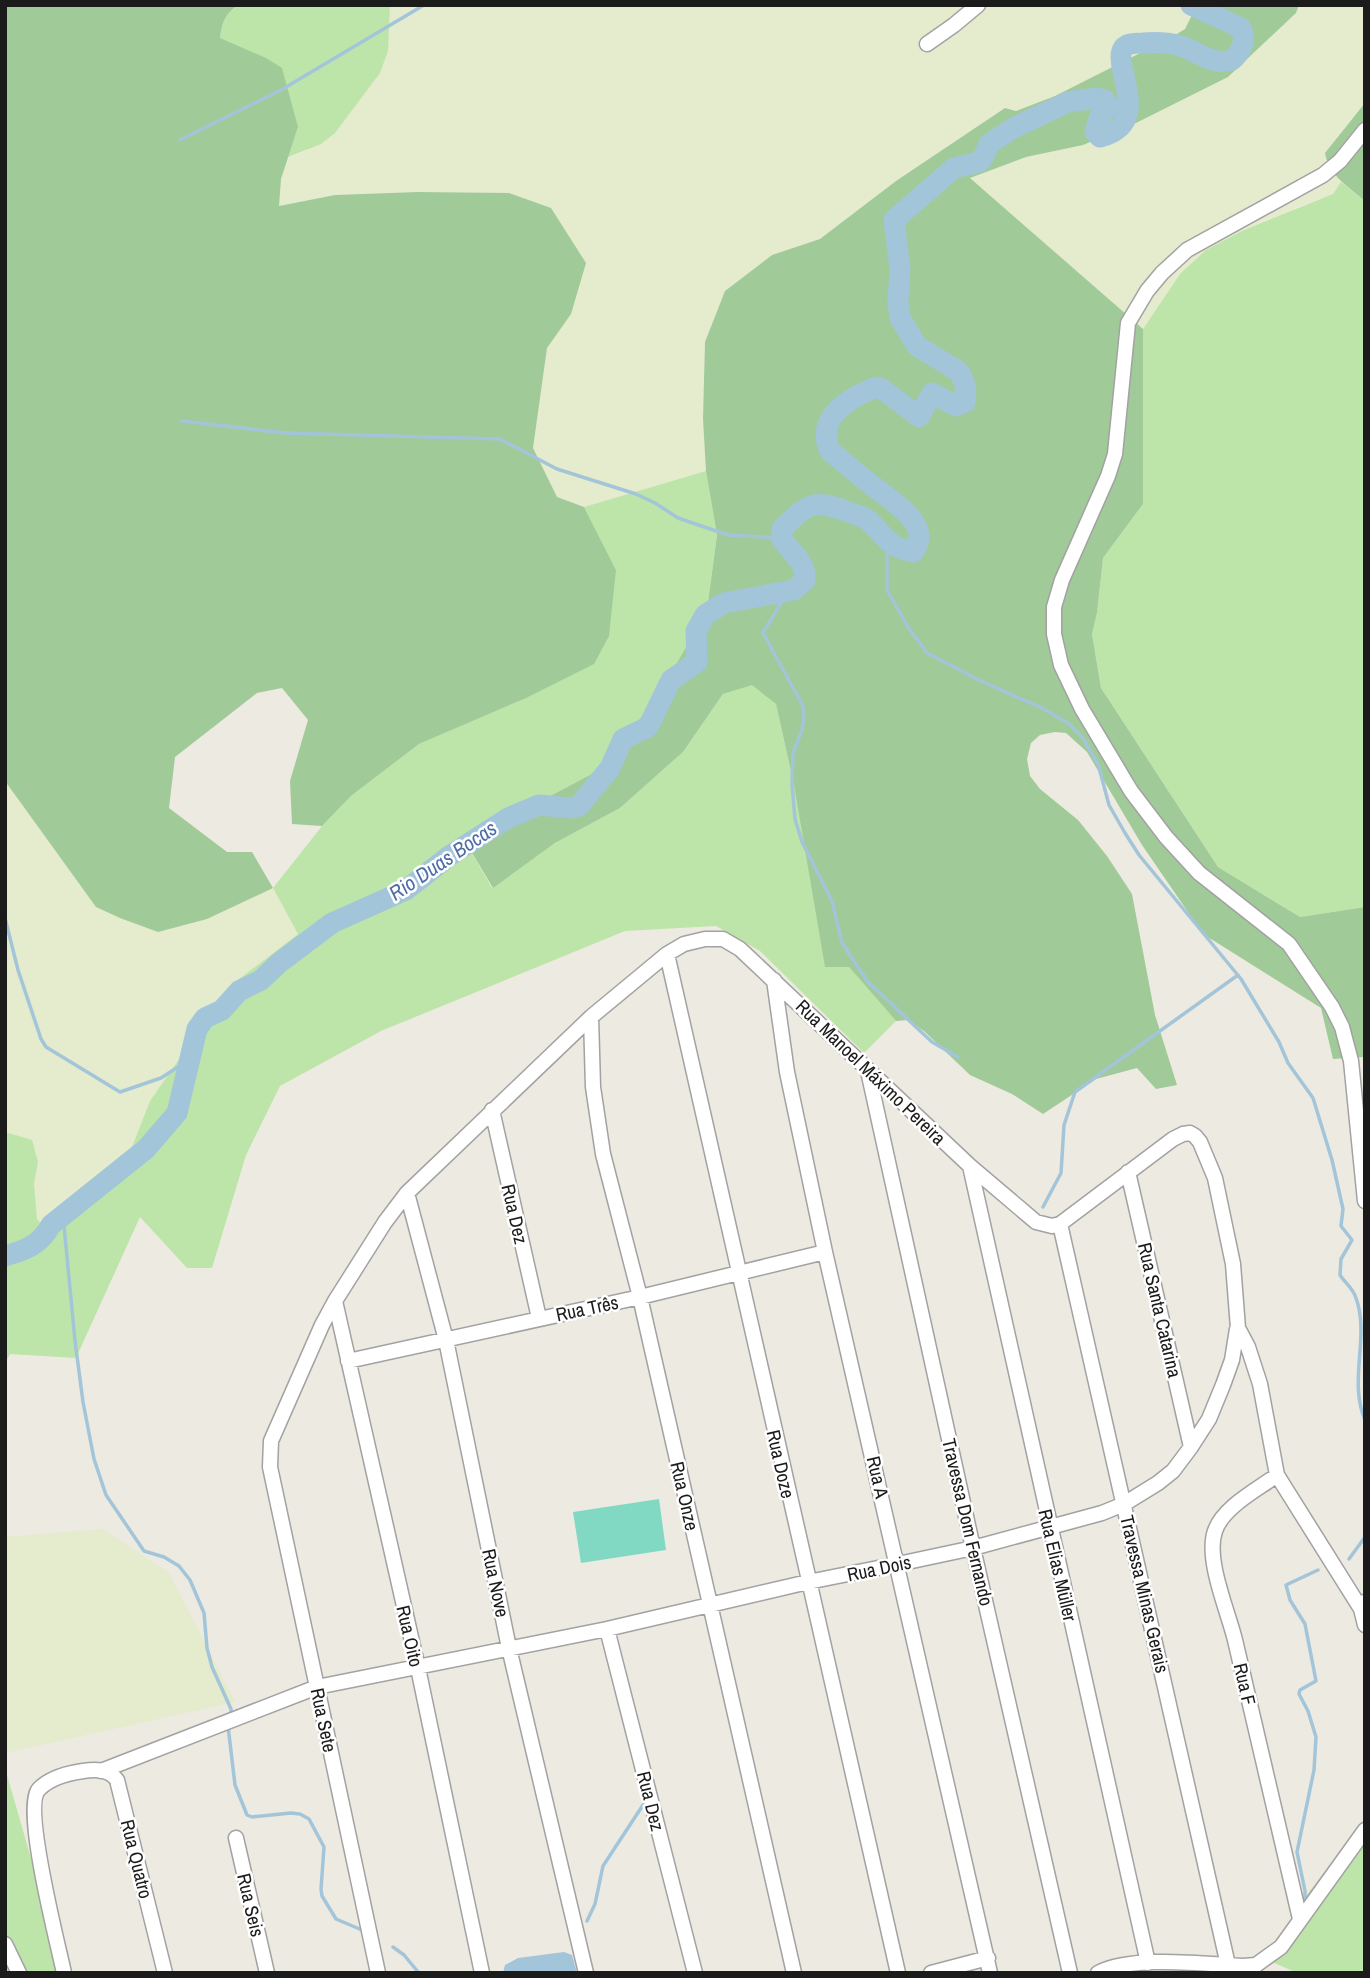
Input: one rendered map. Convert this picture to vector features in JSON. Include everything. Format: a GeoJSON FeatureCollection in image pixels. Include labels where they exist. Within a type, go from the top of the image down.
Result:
{"type":"FeatureCollection","features":[{"type":"Feature","properties":{"kind":"street"},"geometry":{"type":"LineString","coordinates":[[927,44],[978,5]]}},
{"type":"Feature","properties":{"kind":"street"},"geometry":{"type":"LineString","coordinates":[[1365,130],[1340,161],[1323,175],[1187,250],[1147,291],[1128,323],[1115,454],[1062,580],[1054,607],[1054,634],[1060,665],[1082,709],[1131,791],[1166,837],[1199,873],[1289,944],[1332,1007],[1342,1027],[1351,1061],[1365,1201]]}},
{"type":"Feature","properties":{"kind":"street","name":"Rua Manoel Máximo Pereira"},"geometry":{"type":"LineString","coordinates":[[270,1467],[271,1441],[275,1429],[334,1301],[407,1193],[591,1017],[667,954],[696,940],[723,939],[740,949],[970,1166],[1037,1222],[1052,1226],[1060,1224]]}},
{"type":"Feature","properties":{"kind":"street","name":"Rua Doze"},"geometry":{"type":"LineString","coordinates":[[667,954],[898,1973]]}},
{"type":"Feature","properties":{"kind":"street","name":"Rua A"},"geometry":{"type":"LineString","coordinates":[[774,980],[787,1072],[824,1252],[989,1966]]}},
{"type":"Feature","properties":{"kind":"street","name":"Rua Onze"},"geometry":{"type":"LineString","coordinates":[[591,1017],[597,1121],[640,1297],[794,1973]]}},
{"type":"Feature","properties":{"kind":"street","name":"Travessa Dom Fernando"},"geometry":{"type":"LineString","coordinates":[[868,1071],[1070,1973]]}},
{"type":"Feature","properties":{"kind":"street","name":"Rua Dez"},"geometry":{"type":"LineString","coordinates":[[492,1110],[539,1318]]}},
{"type":"Feature","properties":{"kind":"street"},"geometry":{"type":"LineString","coordinates":[[1060,1224],[1173,1139],[1190,1133],[1200,1142],[1215,1178],[1233,1264],[1238,1328],[1248,1347],[1260,1384],[1277,1475],[1363,1605],[1365,1625]]}},
{"type":"Feature","properties":{"kind":"street","name":"Rua Elias Müller"},"geometry":{"type":"LineString","coordinates":[[970,1166],[1148,1963]]}},
{"type":"Feature","properties":{"kind":"street","name":"Rua Santa Catarina"},"geometry":{"type":"LineString","coordinates":[[1128,1172],[1191,1447]]}},
{"type":"Feature","properties":{"kind":"street","name":"Rua Nove"},"geometry":{"type":"LineString","coordinates":[[407,1193],[446,1340],[509,1648],[586,1973]]}},
{"type":"Feature","properties":{"kind":"street","name":"Travessa Minas Gerais"},"geometry":{"type":"LineString","coordinates":[[1060,1224],[1228,1965]]}},
{"type":"Feature","properties":{"kind":"street","name":"Rua Três"},"geometry":{"type":"LineString","coordinates":[[348,1361],[640,1297],[824,1252]]}},
{"type":"Feature","properties":{"kind":"street","name":"Rua Oito"},"geometry":{"type":"LineString","coordinates":[[334,1301],[418,1668],[482,1973]]}},
{"type":"Feature","properties":{"kind":"street","name":"Rua Dois"},"geometry":{"type":"LineString","coordinates":[[101,1771],[317,1687],[607,1629],[973,1548],[1083,1519],[1124,1504],[1173,1471],[1191,1447],[1209,1419],[1223,1385],[1232,1360],[1238,1328]]}},
{"type":"Feature","properties":{"kind":"street","name":"Rua Sete"},"geometry":{"type":"LineString","coordinates":[[270,1467],[378,1973]]}},
{"type":"Feature","properties":{"kind":"street","name":"Rua F"},"geometry":{"type":"LineString","coordinates":[[1277,1475],[1231,1509],[1218,1524],[1214,1533],[1213,1549],[1300,1919]]}},
{"type":"Feature","properties":{"kind":"street","name":"Rua Dez"},"geometry":{"type":"LineString","coordinates":[[607,1629],[695,1973]]}},
{"type":"Feature","properties":{"kind":"street"},"geometry":{"type":"LineString","coordinates":[[64,1973],[35,1831],[33,1802],[38,1790],[60,1776],[101,1771]]}},
{"type":"Feature","properties":{"kind":"street","name":"Rua Quatro"},"geometry":{"type":"LineString","coordinates":[[101,1771],[113,1775],[117,1780],[165,1973]]}},
{"type":"Feature","properties":{"kind":"street"},"geometry":{"type":"LineString","coordinates":[[1098,1973],[1125,1965],[1148,1963],[1228,1965],[1259,1971],[1281,1947],[1365,1830]]}},
{"type":"Feature","properties":{"kind":"street","name":"Rua Seis"},"geometry":{"type":"LineString","coordinates":[[236,1838],[267,1973]]}},
{"type":"Feature","properties":{"kind":"street"},"geometry":{"type":"LineString","coordinates":[[5,1944],[19,1973]]}},
{"type":"Feature","properties":{"kind":"street"},"geometry":{"type":"LineString","coordinates":[[931,1973],[989,1966]]}},
{"type":"Feature","properties":{"kind":"green space"},"geometry":{"type":"Polygon","coordinates":[[[5,5],[239,5],[230,11],[225,19],[220,38],[282,68],[298,127],[281,179],[279,206],[335,195],[509,193],[551,208],[586,263],[571,314],[547,348],[533,448],[557,497],[584,507],[616,570],[609,636],[594,664],[524,699],[419,744],[351,796],[322,826],[292,824],[290,781],[308,720],[282,688],[257,693],[175,757],[169,808],[227,852],[252,852],[273,888],[207,919],[158,932],[96,907],[5,781],[5,5]]]}},
{"type":"Feature","properties":{"kind":"green space"},"geometry":{"type":"Polygon","coordinates":[[[239,5],[390,5],[388,51],[380,73],[335,133],[321,144],[288,157],[298,127],[220,38],[225,19],[239,5]]]}},
{"type":"Feature","properties":{"kind":"green space"},"geometry":{"type":"Polygon","coordinates":[[[390,5],[1197,5],[1185,29],[1172,37],[1055,96],[1016,111],[1005,108],[896,181],[820,239],[772,255],[725,291],[705,342],[703,419],[706,471],[584,507],[557,497],[533,448],[547,348],[571,314],[509,193],[335,195],[278,206],[281,179],[288,157],[302,153],[335,133],[380,73],[388,51],[390,5]]]}},
{"type":"Feature","properties":{"kind":"green space"},"geometry":{"type":"Polygon","coordinates":[[[1197,5],[1299,5],[1296,13],[1228,77],[1132,125],[1083,145],[1026,157],[970,178],[1143,329],[1143,504],[1103,558],[1092,634],[1101,688],[1218,867],[1300,917],[1365,907],[1365,1057],[1333,1059],[1321,1008],[1203,934],[1142,845],[1087,752],[1066,733],[1040,735],[1031,743],[1027,759],[1030,776],[1040,789],[1078,820],[1107,856],[1132,894],[1155,1015],[1177,1085],[1156,1089],[1137,1068],[1096,1079],[1043,1114],[1012,1094],[970,1075],[924,1031],[908,1020],[896,1021],[849,967],[825,967],[794,785],[776,704],[752,685],[723,694],[683,752],[620,808],[555,843],[493,888],[465,841],[603,768],[661,691],[707,610],[717,535],[706,471],[703,419],[705,342],[725,291],[772,255],[820,239],[896,181],[1005,108],[1016,111],[1055,96],[1172,37],[1185,29],[1197,5]]]}},
{"type":"Feature","properties":{"kind":"green space"},"geometry":{"type":"Polygon","coordinates":[[[1299,5],[1365,5],[1365,103],[1325,153],[1327,166],[1341,182],[1334,194],[1297,207],[1180,274],[1143,329],[970,178],[1026,157],[1083,145],[1132,125],[1228,77],[1296,13],[1299,5]]]}},
{"type":"Feature","properties":{"kind":"green space"},"geometry":{"type":"Polygon","coordinates":[[[1365,103],[1365,201],[1335,174],[1325,153],[1365,103]]]}},
{"type":"Feature","properties":{"kind":"green space"},"geometry":{"type":"Polygon","coordinates":[[[1341,182],[1365,201],[1365,907],[1300,917],[1218,867],[1101,688],[1092,634],[1103,558],[1143,504],[1143,329],[1180,274],[1206,250],[1242,231],[1333,194],[1341,182]]]}},
{"type":"Feature","properties":{"kind":"green space"},"geometry":{"type":"Polygon","coordinates":[[[706,471],[717,535],[707,610],[661,691],[603,768],[465,841],[492,888],[555,843],[620,808],[683,752],[723,694],[752,684],[776,704],[794,785],[849,967],[896,1021],[864,1053],[760,951],[716,926],[625,931],[381,1031],[280,1086],[246,1155],[212,1268],[187,1268],[140,1217],[76,1358],[10,1354],[5,1363],[5,1132],[32,1140],[38,1162],[34,1184],[37,1219],[51,1235],[56,1234],[123,1170],[150,1101],[230,986],[298,934],[273,888],[322,826],[351,796],[419,744],[524,699],[616,570],[584,507],[706,471]]]}},
{"type":"Feature","properties":{"kind":"green space"},"geometry":{"type":"Polygon","coordinates":[[[5,781],[96,907],[158,932],[207,919],[273,888],[298,934],[230,986],[150,1101],[123,1170],[51,1236],[37,1219],[34,1184],[38,1162],[32,1141],[5,1132],[5,781]]]}},
{"type":"Feature","properties":{"kind":"green space"},"geometry":{"type":"Polygon","coordinates":[[[659,1499],[666,1550],[581,1563],[573,1512],[659,1499]]]}},
{"type":"Feature","properties":{"kind":"green space"},"geometry":{"type":"Polygon","coordinates":[[[103,1529],[169,1573],[235,1702],[5,1753],[5,1537],[103,1529]]]}},
{"type":"Feature","properties":{"kind":"green space"},"geometry":{"type":"Polygon","coordinates":[[[5,1768],[60,1959],[60,1973],[5,1973],[5,1768]]]}},
{"type":"Feature","properties":{"kind":"green space"},"geometry":{"type":"Polygon","coordinates":[[[1365,1818],[1365,1973],[1297,1973],[1268,1960],[1303,1900],[1365,1818]]]}},
{"type":"Feature","properties":{"kind":"water"},"geometry":{"type":"Polygon","coordinates":[[[564,1952],[572,1955],[577,1973],[503,1973],[505,1965],[518,1958],[564,1952]]]}},
{"type":"Feature","properties":{"kind":"waterway"},"geometry":{"type":"LineString","coordinates":[[180,140],[281,90],[424,5]]}},
{"type":"Feature","properties":{"kind":"waterway","name":"Rio Duas Bocas"},"geometry":{"type":"LineString","coordinates":[[5,1256],[37,1242],[51,1225],[146,1149],[177,1113],[197,1029],[205,1018],[222,1010],[239,991],[261,980],[332,923],[406,890],[449,856],[508,818],[539,805],[570,808],[579,806],[610,768],[623,739],[648,727],[671,680],[697,662],[696,631],[705,615],[724,603],[794,590],[805,580],[801,563],[782,540],[782,529],[799,513],[813,505],[837,508],[865,518],[898,548],[913,552],[918,542],[914,523],[898,505],[830,451],[826,440],[830,420],[836,412],[844,404],[874,388],[881,388],[919,417],[932,393],[956,406],[965,402],[965,386],[958,371],[917,346],[900,318],[900,269],[894,220],[954,168],[979,162],[989,144],[1013,128],[1068,102],[1096,98],[1105,100],[1109,106],[1100,116],[1095,132],[1100,137],[1117,129],[1126,118],[1128,104],[1121,62],[1122,52],[1127,45],[1167,43],[1181,46],[1212,60],[1232,60],[1242,46],[1241,28],[1191,5]]}},
{"type":"Feature","properties":{"kind":"waterway"},"geometry":{"type":"LineString","coordinates":[[182,421],[285,433],[500,439],[557,469],[636,494],[678,518],[728,535],[782,538]]}},
{"type":"Feature","properties":{"kind":"waterway"},"geometry":{"type":"LineString","coordinates":[[887,542],[887,590],[908,627],[927,653],[1042,708],[1068,723],[1083,738],[1098,764],[1109,805],[1139,855],[1241,979],[1279,1042],[1288,1063],[1313,1098],[1332,1160],[1343,1209],[1341,1226],[1352,1240],[1341,1259],[1340,1275],[1355,1294],[1360,1313],[1358,1390],[1365,1420]]}},
{"type":"Feature","properties":{"kind":"waterway"},"geometry":{"type":"LineString","coordinates":[[788,591],[763,633],[803,706],[802,730],[793,753],[792,784],[795,819],[802,842],[832,901],[842,943],[868,982],[932,1042],[958,1057]]}},
{"type":"Feature","properties":{"kind":"waterway"},"geometry":{"type":"LineString","coordinates":[[5,918],[18,970],[46,1047],[120,1092],[161,1078],[181,1065],[193,1047]]}},
{"type":"Feature","properties":{"kind":"waterway"},"geometry":{"type":"LineString","coordinates":[[1043,1207],[1061,1173],[1064,1125],[1075,1092],[1238,975]]}},
{"type":"Feature","properties":{"kind":"waterway"},"geometry":{"type":"LineString","coordinates":[[63,1215],[83,1402],[94,1459],[106,1495],[144,1551],[164,1557],[179,1566],[190,1580],[204,1613],[207,1648],[212,1667],[231,1709],[231,1715]]}},
{"type":"Feature","properties":{"kind":"waterway"},"geometry":{"type":"LineString","coordinates":[[1349,1559],[1365,1537]]}},
{"type":"Feature","properties":{"kind":"waterway"},"geometry":{"type":"LineString","coordinates":[[1305,1905],[1297,1852],[1314,1770],[1316,1737],[1308,1711],[1299,1694],[1300,1690],[1316,1681],[1305,1624],[1290,1600],[1286,1585],[1318,1570]]}},
{"type":"Feature","properties":{"kind":"waterway"},"geometry":{"type":"LineString","coordinates":[[228,1726],[235,1785],[247,1815],[252,1817],[291,1813],[309,1819],[324,1847],[322,1896],[336,1919],[362,1930]]}},
{"type":"Feature","properties":{"kind":"waterway"},"geometry":{"type":"LineString","coordinates":[[587,1921],[595,1904],[603,1866],[643,1805]]}},
{"type":"Feature","properties":{"kind":"waterway"},"geometry":{"type":"LineString","coordinates":[[393,1947],[404,1955],[419,1973]]}}]}
